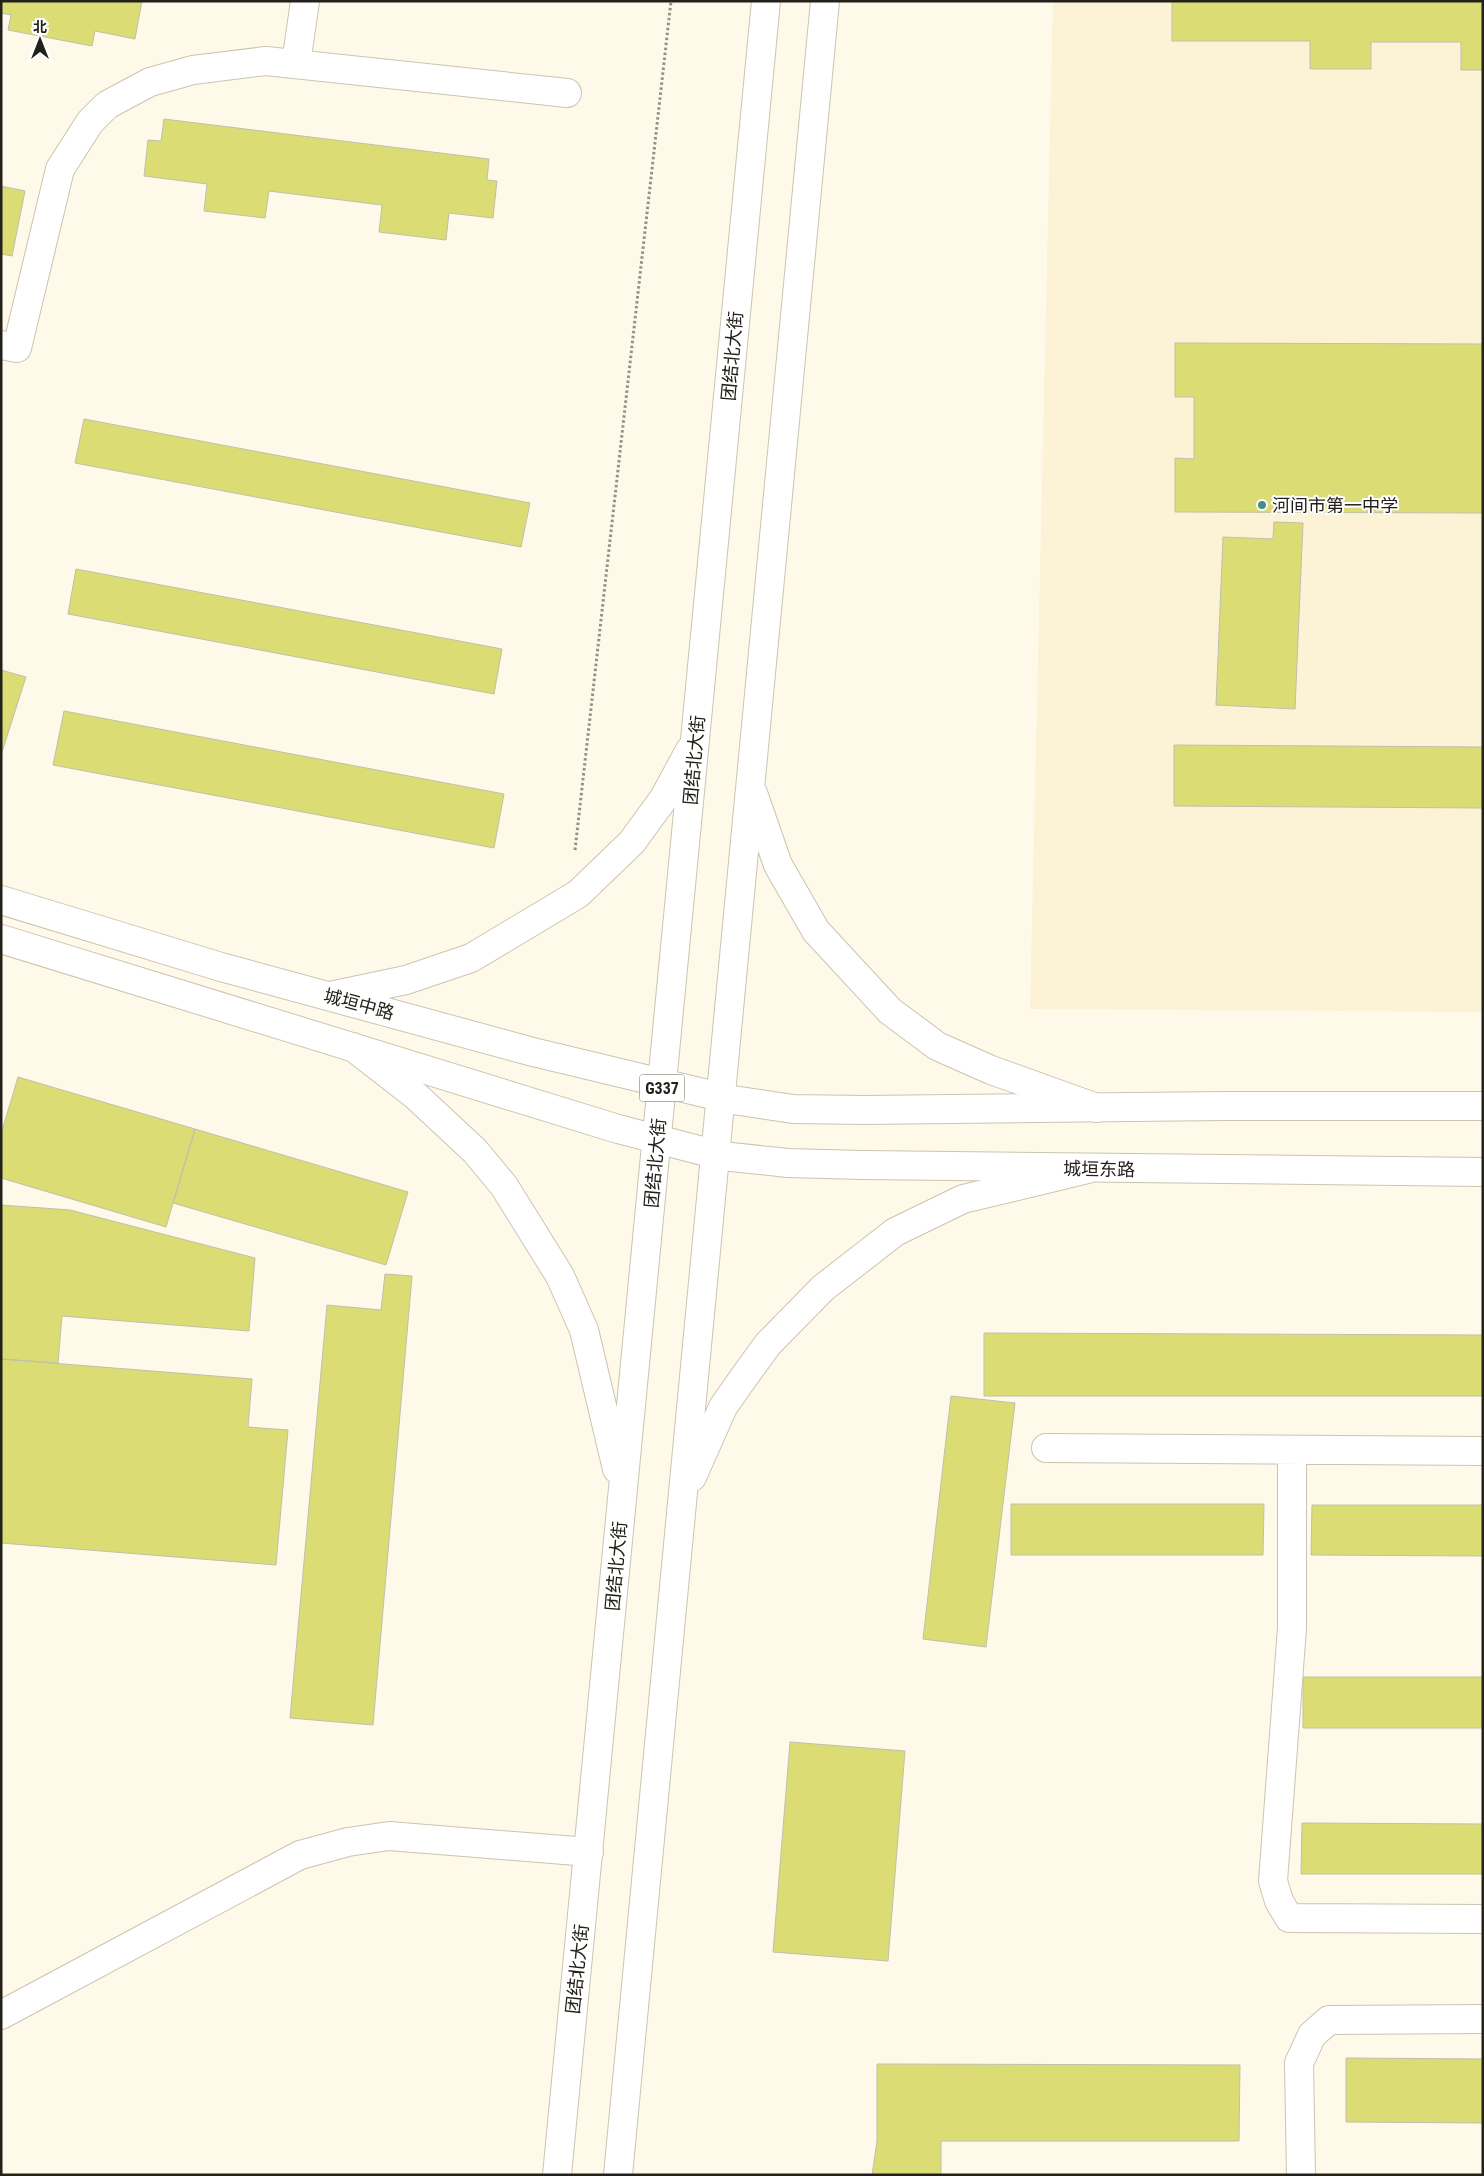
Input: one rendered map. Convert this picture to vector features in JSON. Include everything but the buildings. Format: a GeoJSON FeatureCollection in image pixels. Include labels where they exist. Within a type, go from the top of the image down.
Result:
{"type":"FeatureCollection","features":[{"type":"Feature","properties":{"kind":"main road"},"geometry":{"type":"LineString","coordinates":[[296,64],[305,1]]}},
{"type":"Feature","properties":{"kind":"main road","name":"团结北大街"},"geometry":{"type":"LineString","coordinates":[[557,2175],[766,1]]}},
{"type":"Feature","properties":{"kind":"main road"},"geometry":{"type":"LineString","coordinates":[[618,2175],[825,1]]}},
{"type":"Feature","properties":{"kind":"main road"},"geometry":{"type":"LineString","coordinates":[[1,345],[17,348],[60,169],[90,122],[107,105],[150,82],[193,70],[266,61],[567,93]]}},
{"type":"Feature","properties":{"kind":"main road"},"geometry":{"type":"LineString","coordinates":[[330,996],[406,980],[471,958],[578,894],[632,842],[664,798],[695,740]]}},
{"type":"Feature","properties":{"kind":"main road"},"geometry":{"type":"LineString","coordinates":[[750,785],[778,865],[816,931],[890,1011],[937,1046],[991,1070],[1097,1108]]}},
{"type":"Feature","properties":{"kind":"main road","name":"城垣中路"},"geometry":{"type":"LineString","coordinates":[[1,900],[221,966],[534,1052],[721,1097]]}},
{"type":"Feature","properties":{"kind":"main road"},"geometry":{"type":"LineString","coordinates":[[1,939],[657,1140],[715,1154]]}},
{"type":"Feature","properties":{"kind":"main road"},"geometry":{"type":"LineString","coordinates":[[353,1047],[416,1096],[475,1151],[504,1186],[560,1276],[584,1330],[611,1438],[623,1500]]}},
{"type":"Feature","properties":{"kind":"main road"},"geometry":{"type":"LineString","coordinates":[[721,1097],[792,1108],[864,1110],[1483,1106]]}},
{"type":"Feature","properties":{"kind":"main road","name":"城垣东路"},"geometry":{"type":"LineString","coordinates":[[715,1154],[788,1163],[1088,1169],[1483,1172]]}},
{"type":"Feature","properties":{"kind":"main road"},"geometry":{"type":"LineString","coordinates":[[682,1499],[723,1408],[768,1344],[823,1288],[895,1232],[963,1199],[1088,1169]]}},
{"type":"Feature","properties":{"kind":"main road"},"geometry":{"type":"LineString","coordinates":[[1046,1448],[1483,1451]]}},
{"type":"Feature","properties":{"kind":"main road"},"geometry":{"type":"LineString","coordinates":[[1292,1450],[1292,1628],[1273,1881],[1279,1901],[1289,1918],[1483,1918]]}},
{"type":"Feature","properties":{"kind":"main road"},"geometry":{"type":"LineString","coordinates":[[1,2015],[300,1855],[348,1842],[389,1836],[589,1852]]}},
{"type":"Feature","properties":{"kind":"main road"},"geometry":{"type":"LineString","coordinates":[[1301,2175],[1299,2063],[1312,2035],[1329,2020],[1483,2019]]}},
{"type":"Feature","properties":{"kind":"path"},"geometry":{"type":"LineString","coordinates":[[575,851],[671,1]]}},
{"type":"Feature","properties":{"kind":"shaded area","name":"河间市第一中学"},"geometry":{"type":"Polygon","coordinates":[[[1053,1],[1483,1],[1483,1012],[1030,1009],[1053,1]]]}},
{"type":"Feature","properties":{"kind":"place","name":"河间市第一中学"},"geometry":{"type":"Point","coordinates":[1262,505]}}]}
